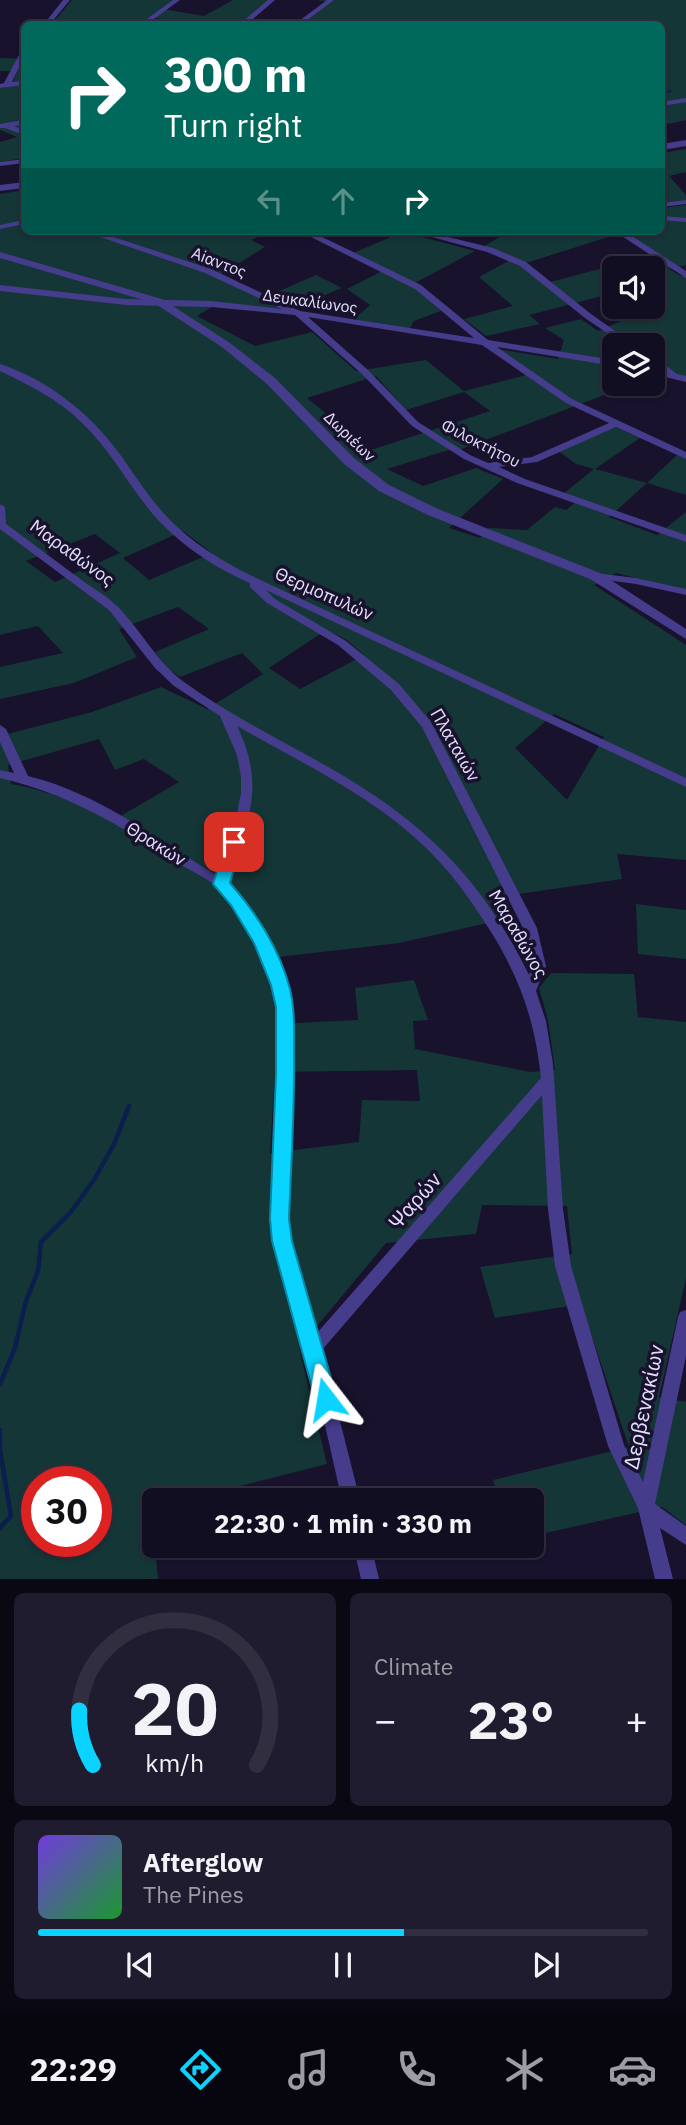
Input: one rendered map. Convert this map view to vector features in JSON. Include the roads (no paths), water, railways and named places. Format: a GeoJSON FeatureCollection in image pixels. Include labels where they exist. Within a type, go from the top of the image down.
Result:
{"type":"FeatureCollection","features":[{"type":"Feature","properties":{"kind":"street"},"geometry":{"type":"LineString","coordinates":[[50,21],[67,0]]}},
{"type":"Feature","properties":{"kind":"street"},"geometry":{"type":"LineString","coordinates":[[147,21],[177,0]]}},
{"type":"Feature","properties":{"kind":"street"},"geometry":{"type":"LineString","coordinates":[[247,21],[272,0]]}},
{"type":"Feature","properties":{"kind":"street"},"geometry":{"type":"LineString","coordinates":[[302,21],[331,0]]}},
{"type":"Feature","properties":{"kind":"street"},"geometry":{"type":"LineString","coordinates":[[3,86],[21,56]]}},
{"type":"Feature","properties":{"kind":"street"},"geometry":{"type":"LineString","coordinates":[[3,86],[21,83]]}},
{"type":"Feature","properties":{"kind":"street"},"geometry":{"type":"LineString","coordinates":[[665,104],[686,100]]}},
{"type":"Feature","properties":{"kind":"street"},"geometry":{"type":"LineString","coordinates":[[2,126],[21,123]]}},
{"type":"Feature","properties":{"kind":"street"},"geometry":{"type":"LineString","coordinates":[[2,126],[21,132]]}},
{"type":"Feature","properties":{"kind":"street"},"geometry":{"type":"LineString","coordinates":[[665,146],[686,143]]}},
{"type":"Feature","properties":{"kind":"street"},"geometry":{"type":"LineString","coordinates":[[0,164],[21,161]]}},
{"type":"Feature","properties":{"kind":"street"},"geometry":{"type":"LineString","coordinates":[[0,188],[21,185]]}},
{"type":"Feature","properties":{"kind":"street"},"geometry":{"type":"LineString","coordinates":[[665,205],[686,202]]}},
{"type":"Feature","properties":{"kind":"street"},"geometry":{"type":"LineString","coordinates":[[665,218],[686,220]]}},
{"type":"Feature","properties":{"kind":"street"},"geometry":{"type":"LineString","coordinates":[[0,226],[21,222]]}},
{"type":"Feature","properties":{"kind":"street","name":"Aiαντος"},"geometry":{"type":"LineString","coordinates":[[99,235],[208,271],[298,313]]}},
{"type":"Feature","properties":{"kind":"street"},"geometry":{"type":"LineString","coordinates":[[311,235],[418,287],[488,345],[543,385],[615,424],[686,456]]}},
{"type":"Feature","properties":{"kind":"street"},"geometry":{"type":"LineString","coordinates":[[430,235],[490,250],[523,264],[613,333]]}},
{"type":"Feature","properties":{"kind":"street"},"geometry":{"type":"LineString","coordinates":[[624,235],[686,275]]}},
{"type":"Feature","properties":{"kind":"street","name":"Δωριέων"},"geometry":{"type":"LineString","coordinates":[[0,255],[162,303],[226,345],[271,381],[349,461],[384,488],[433,512],[595,576],[686,635]]}},
{"type":"Feature","properties":{"kind":"street","name":"Δευκαλίωνος"},"geometry":{"type":"LineString","coordinates":[[0,288],[298,313],[602,361]]}},
{"type":"Feature","properties":{"kind":"street","name":"Φιλοκτήτου"},"geometry":{"type":"LineString","coordinates":[[298,313],[358,366],[415,424],[447,446],[486,466],[686,539]]}},
{"type":"Feature","properties":{"kind":"street","name":"Θερμοπυλών"},"geometry":{"type":"LineString","coordinates":[[0,367],[40,387],[71,407],[101,437],[161,517],[219,563],[250,581],[285,594],[686,783]]}},
{"type":"Feature","properties":{"kind":"street"},"geometry":{"type":"LineString","coordinates":[[665,369],[673,375]]}},
{"type":"Feature","properties":{"kind":"street"},"geometry":{"type":"LineString","coordinates":[[665,373],[686,379]]}},
{"type":"Feature","properties":{"kind":"street"},"geometry":{"type":"LineString","coordinates":[[486,466],[534,460],[615,424]]}},
{"type":"Feature","properties":{"kind":"street"},"geometry":{"type":"LineString","coordinates":[[0,507],[1,525]]}},
{"type":"Feature","properties":{"kind":"street","name":"Μαραθώνος"},"geometry":{"type":"LineString","coordinates":[[1,525],[113,608],[167,674],[224,712],[368,797],[423,837],[449,864],[488,915],[530,990],[542,1037],[557,1237],[563,1266],[616,1446],[646,1507],[664,1579]]}},
{"type":"Feature","properties":{"kind":"street"},"geometry":{"type":"LineString","coordinates":[[595,576],[636,581],[686,592]]}},
{"type":"Feature","properties":{"kind":"street","name":"Πλαταιών"},"geometry":{"type":"LineString","coordinates":[[250,581],[271,601],[342,643],[395,687],[427,725],[530,928],[540,966],[530,990]]}},
{"type":"Feature","properties":{"kind":"street"},"geometry":{"type":"LineString","coordinates":[[221,884],[247,791],[245,760],[224,712]]}},
{"type":"Feature","properties":{"kind":"street"},"geometry":{"type":"LineString","coordinates":[[0,729],[22,778]]}},
{"type":"Feature","properties":{"kind":"street","name":"Θρακών"},"geometry":{"type":"LineString","coordinates":[[0,774],[22,778],[72,795],[221,884],[237,901],[263,942],[280,985],[285,1007],[279,1219],[282,1241],[314,1349],[348,1488]]}},
{"type":"Feature","properties":{"kind":"street","name":"Ψαρών"},"geometry":{"type":"LineString","coordinates":[[314,1349],[547,1080]]}},
{"type":"Feature","properties":{"kind":"street","name":"Δερβενακίων"},"geometry":{"type":"LineString","coordinates":[[646,1507],[686,1321]]}},
{"type":"Feature","properties":{"kind":"street"},"geometry":{"type":"LineString","coordinates":[[646,1507],[686,1537]]}},
{"type":"Feature","properties":{"kind":"street"},"geometry":{"type":"LineString","coordinates":[[365,1558],[370,1579]]}},
{"type":"Feature","properties":{"kind":"waterway"},"geometry":{"type":"LineString","coordinates":[[665,92],[671,91]]}},
{"type":"Feature","properties":{"kind":"waterway"},"geometry":{"type":"LineString","coordinates":[[0,1384],[15,1348],[25,1304],[38,1271],[41,1242],[70,1213],[94,1180],[114,1144],[129,1106]]}},
{"type":"Feature","properties":{"kind":"waterway"},"geometry":{"type":"LineString","coordinates":[[0,1430],[0,1450],[11,1516],[0,1528]]}}]}
